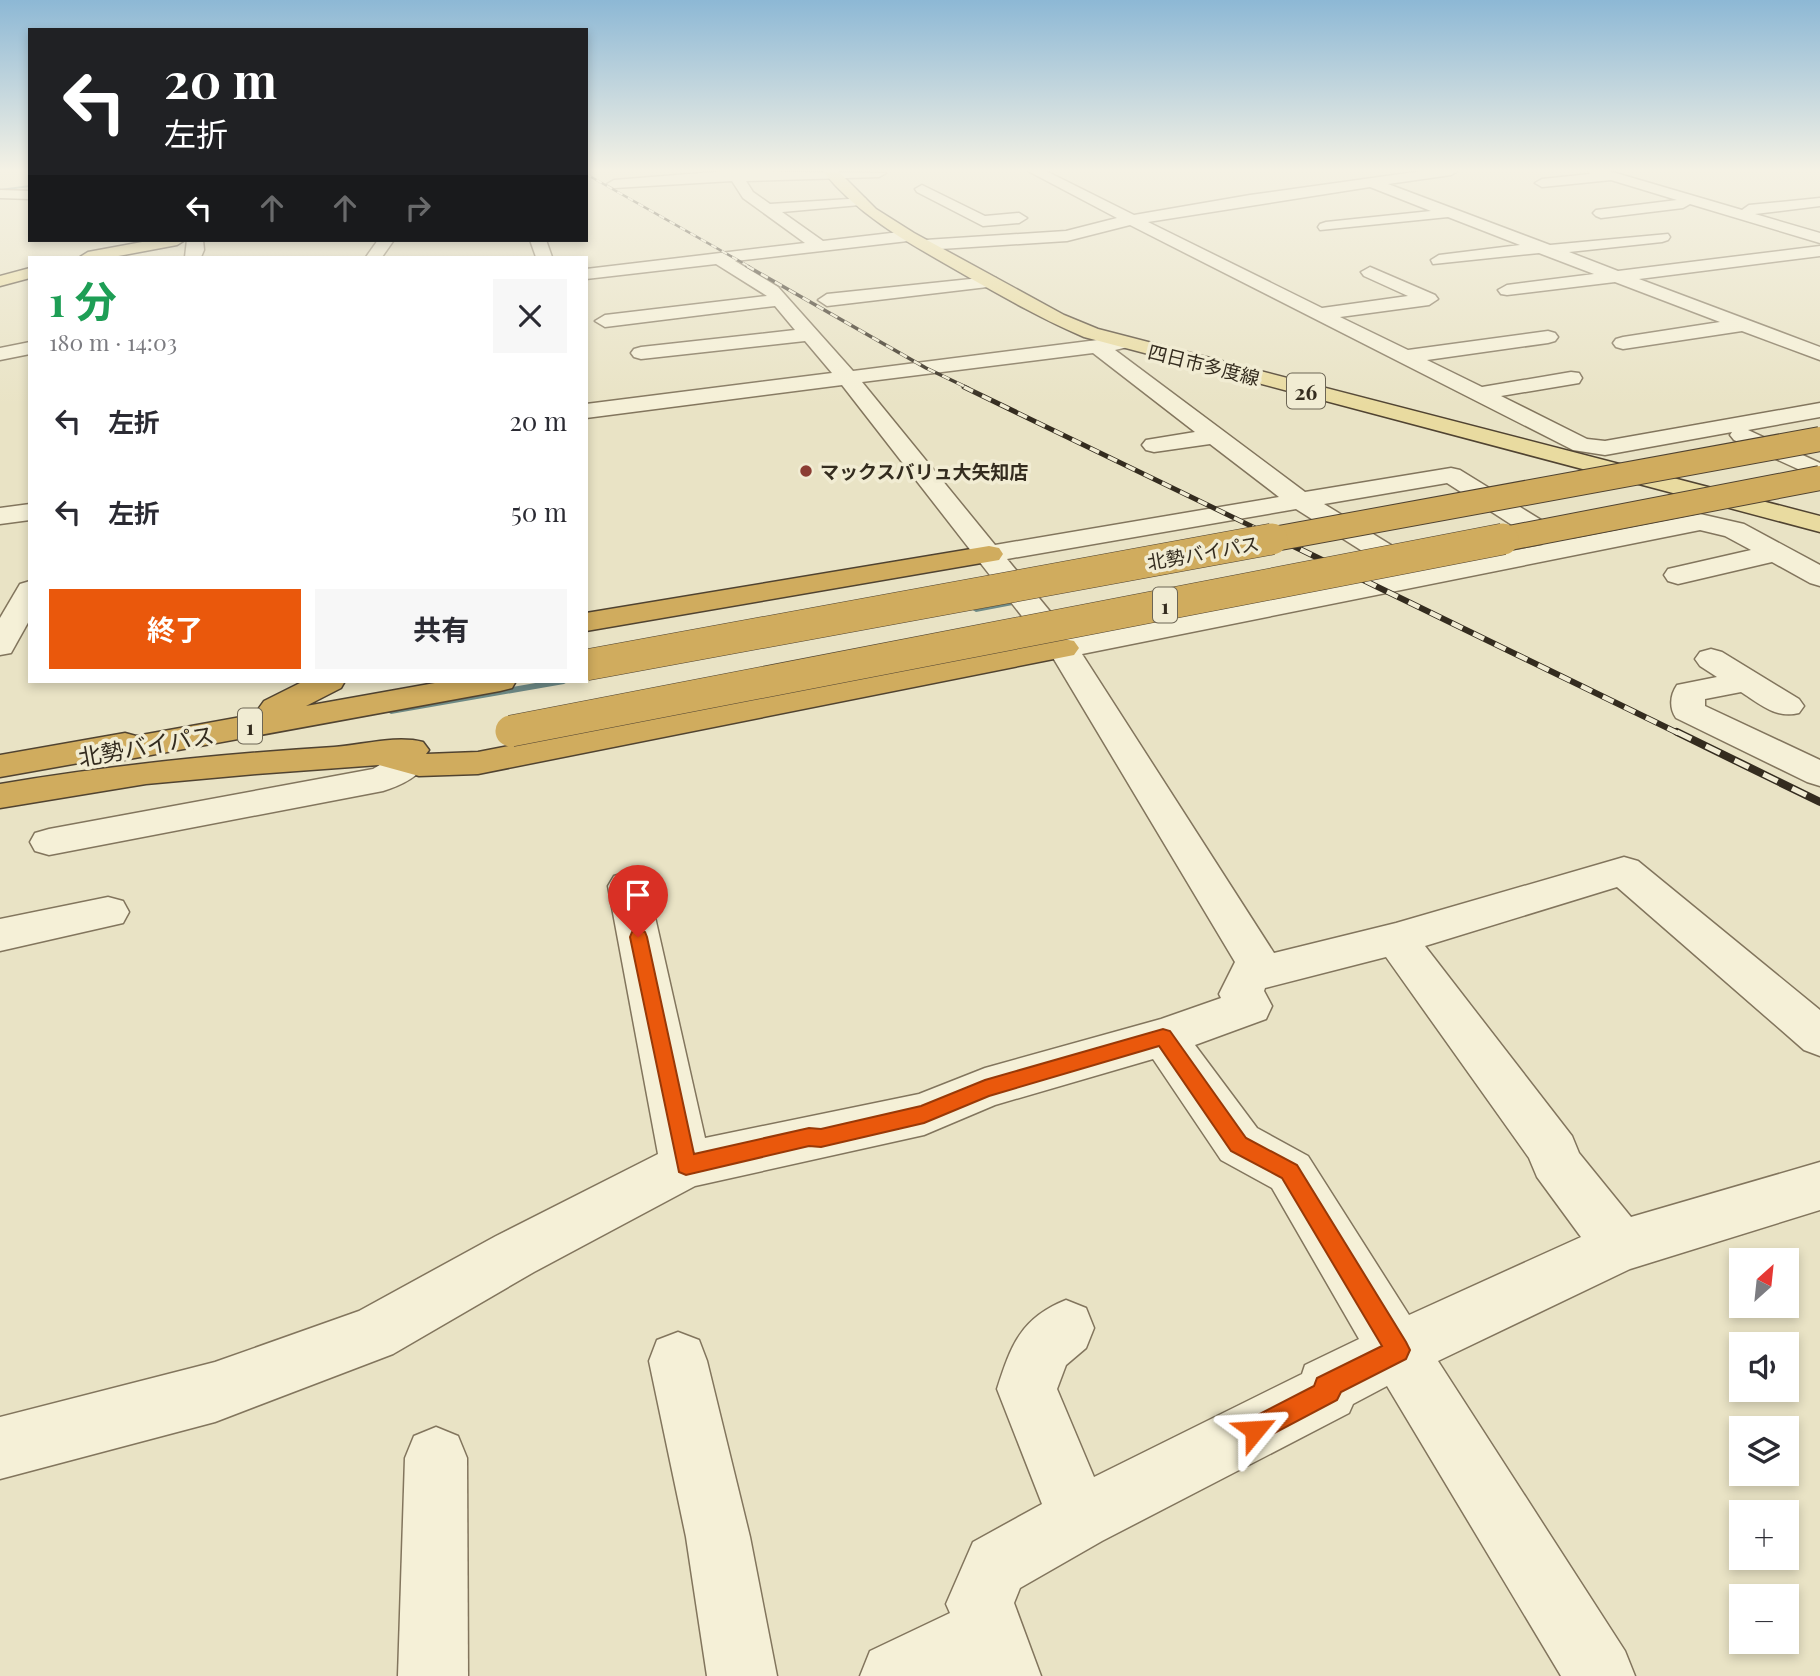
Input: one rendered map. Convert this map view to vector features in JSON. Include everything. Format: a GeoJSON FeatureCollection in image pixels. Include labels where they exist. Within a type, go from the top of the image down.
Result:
{"type":"FeatureCollection","features":[{"type":"Feature","properties":{"kind":"highway"},"geometry":{"type":"LineString","coordinates":[[588,642],[1820,422]]}},
{"type":"Feature","properties":{"kind":"highway","name":"北勢バイパス"},"geometry":{"type":"LineString","coordinates":[[588,665],[1820,439]]}},
{"type":"Feature","properties":{"kind":"highway","name":"1"},"geometry":{"type":"LineString","coordinates":[[0,796],[159,771],[396,760],[511,731],[1820,478]]}},
{"type":"Feature","properties":{"kind":"highway"},"geometry":{"type":"LineString","coordinates":[[588,622],[989,554]]}},
{"type":"Feature","properties":{"kind":"highway"},"geometry":{"type":"LineString","coordinates":[[396,760],[438,766],[478,762],[1063,648]]}},
{"type":"Feature","properties":{"kind":"highway"},"geometry":{"type":"LineString","coordinates":[[276,708],[325,683]]}},
{"type":"Feature","properties":{"kind":"highway","name":"1"},"geometry":{"type":"LineString","coordinates":[[0,766],[139,741],[373,683]]}},
{"type":"Feature","properties":{"kind":"highway","name":"北勢バイパス"},"geometry":{"type":"LineString","coordinates":[[0,772],[488,683]]}},
{"type":"Feature","properties":{"kind":"main road"},"geometry":{"type":"LineString","coordinates":[[93,256],[129,249]]}},
{"type":"Feature","properties":{"kind":"main road","name":"四日市多度線"},"geometry":{"type":"LineString","coordinates":[[931,249],[1057,319],[1121,343],[1820,524]]}},
{"type":"Feature","properties":{"kind":"main road"},"geometry":{"type":"LineString","coordinates":[[0,281],[28,274]]}},
{"type":"Feature","properties":{"kind":"street"},"geometry":{"type":"LineString","coordinates":[[588,274],[789,249]]}},
{"type":"Feature","properties":{"kind":"street"},"geometry":{"type":"LineString","coordinates":[[791,249],[811,267]]}},
{"type":"Feature","properties":{"kind":"street"},"geometry":{"type":"LineString","coordinates":[[1191,249],[1581,445],[1605,448],[1820,410]]}},
{"type":"Feature","properties":{"kind":"street"},"geometry":{"type":"LineString","coordinates":[[1439,260],[1544,249]]}},
{"type":"Feature","properties":{"kind":"street"},"geometry":{"type":"LineString","coordinates":[[1547,249],[1820,354]]}},
{"type":"Feature","properties":{"kind":"street"},"geometry":{"type":"LineString","coordinates":[[1507,290],[1820,251]]}},
{"type":"Feature","properties":{"kind":"street"},"geometry":{"type":"LineString","coordinates":[[718,258],[772,291],[847,377],[1063,648],[1263,972]]}},
{"type":"Feature","properties":{"kind":"street"},"geometry":{"type":"LineString","coordinates":[[1319,314],[1429,299],[1370,272]]}},
{"type":"Feature","properties":{"kind":"street"},"geometry":{"type":"LineString","coordinates":[[827,300],[990,282]]}},
{"type":"Feature","properties":{"kind":"street"},"geometry":{"type":"LineString","coordinates":[[605,321],[779,300]]}},
{"type":"Feature","properties":{"kind":"street"},"geometry":{"type":"LineString","coordinates":[[1623,343],[1744,325]]}},
{"type":"Feature","properties":{"kind":"street"},"geometry":{"type":"LineString","coordinates":[[641,354],[810,334]]}},
{"type":"Feature","properties":{"kind":"street"},"geometry":{"type":"LineString","coordinates":[[1404,357],[1548,337]]}},
{"type":"Feature","properties":{"kind":"street"},"geometry":{"type":"LineString","coordinates":[[588,411],[1121,343]]}},
{"type":"Feature","properties":{"kind":"street"},"geometry":{"type":"LineString","coordinates":[[1097,346],[1299,500],[1420,576]]}},
{"type":"Feature","properties":{"kind":"street"},"geometry":{"type":"LineString","coordinates":[[0,354],[28,348]]}},
{"type":"Feature","properties":{"kind":"street"},"geometry":{"type":"LineString","coordinates":[[1476,394],[1571,378]]}},
{"type":"Feature","properties":{"kind":"street"},"geometry":{"type":"LineString","coordinates":[[1724,426],[1820,472]]}},
{"type":"Feature","properties":{"kind":"street"},"geometry":{"type":"LineString","coordinates":[[1517,445],[1530,441],[1547,430]]}},
{"type":"Feature","properties":{"kind":"street"},"geometry":{"type":"LineString","coordinates":[[1154,445],[1215,436]]}},
{"type":"Feature","properties":{"kind":"street"},"geometry":{"type":"LineString","coordinates":[[1505,507],[1788,457]]}},
{"type":"Feature","properties":{"kind":"street"},"geometry":{"type":"LineString","coordinates":[[989,554],[1451,475],[1567,548]]}},
{"type":"Feature","properties":{"kind":"street"},"geometry":{"type":"LineString","coordinates":[[0,516],[28,512]]}},
{"type":"Feature","properties":{"kind":"street"},"geometry":{"type":"LineString","coordinates":[[1063,648],[1700,522],[1734,530],[1820,577]]}},
{"type":"Feature","properties":{"kind":"street"},"geometry":{"type":"LineString","coordinates":[[1678,575],[1777,553]]}},
{"type":"Feature","properties":{"kind":"street"},"geometry":{"type":"LineString","coordinates":[[0,646],[28,594]]}},
{"type":"Feature","properties":{"kind":"street"},"geometry":{"type":"LineString","coordinates":[[1711,659],[1787,706]]}},
{"type":"Feature","properties":{"kind":"street"},"geometry":{"type":"LineString","coordinates":[[1746,681],[1689,692],[1688,711],[1820,774]]}},
{"type":"Feature","properties":{"kind":"street"},"geometry":{"type":"LineString","coordinates":[[49,842],[383,779],[396,760]]}},
{"type":"Feature","properties":{"kind":"street"},"geometry":{"type":"LineString","coordinates":[[0,1448],[215,1392],[373,1334],[515,1254],[686,1165],[924,1114],[985,1088],[1163,1037],[1250,1006],[1241,994],[1248,975],[1396,939],[1624,871],[1820,1037]]}},
{"type":"Feature","properties":{"kind":"street"},"geometry":{"type":"LineString","coordinates":[[628,886],[686,1165]]}},
{"type":"Feature","properties":{"kind":"street"},"geometry":{"type":"LineString","coordinates":[[0,935],[108,912]]}},
{"type":"Feature","properties":{"kind":"street"},"geometry":{"type":"LineString","coordinates":[[1396,939],[1554,1152],[1555,1161],[1620,1246]]}},
{"type":"Feature","properties":{"kind":"street"},"geometry":{"type":"LineString","coordinates":[[1163,1037],[1239,1144],[1290,1172],[1600,1676]]}},
{"type":"Feature","properties":{"kind":"street"},"geometry":{"type":"LineString","coordinates":[[895,1676],[998,1653],[980,1604],[996,1565],[1079,1518],[1328,1392],[1326,1386],[1620,1246],[1820,1186]]}},
{"type":"Feature","properties":{"kind":"street"},"geometry":{"type":"LineString","coordinates":[[1066,1328],[1046,1345],[1034,1366],[1027,1389],[1079,1518]]}},
{"type":"Feature","properties":{"kind":"street"},"geometry":{"type":"LineString","coordinates":[[678,1361],[718,1537],[742,1676]]}},
{"type":"Feature","properties":{"kind":"street"},"geometry":{"type":"LineString","coordinates":[[433,1676],[436,1458]]}},
{"type":"Feature","properties":{"kind":"waterway"},"geometry":{"type":"LineString","coordinates":[[976,609],[1020,601],[1015,595]]}},
{"type":"Feature","properties":{"kind":"waterway"},"geometry":{"type":"LineString","coordinates":[[391,711],[552,683]]}},
{"type":"Feature","properties":{"kind":"railway"},"geometry":{"type":"LineString","coordinates":[[719,249],[750,267]]}},
{"type":"Feature","properties":{"kind":"railway"},"geometry":{"type":"LineString","coordinates":[[747,266],[926,368],[968,388]]}},
{"type":"Feature","properties":{"kind":"railway"},"geometry":{"type":"LineString","coordinates":[[964,387],[1282,541]]}},
{"type":"Feature","properties":{"kind":"railway"},"geometry":{"type":"LineString","coordinates":[[1279,539],[1680,734]]}},
{"type":"Feature","properties":{"kind":"railway"},"geometry":{"type":"LineString","coordinates":[[1677,732],[1820,802]]}},
{"type":"Feature","properties":{"kind":"place","name":"マックスバリュ大矢知店"},"geometry":{"type":"Point","coordinates":[806,471]}},
{"type":"Feature","properties":{"kind":"route"},"geometry":{"type":"LineString","coordinates":[[638,937],[686,1165],[924,1114],[985,1088],[1163,1037],[1239,1144],[1290,1172],[1398,1350],[1326,1386],[1328,1392],[1255,1430]]}}]}
